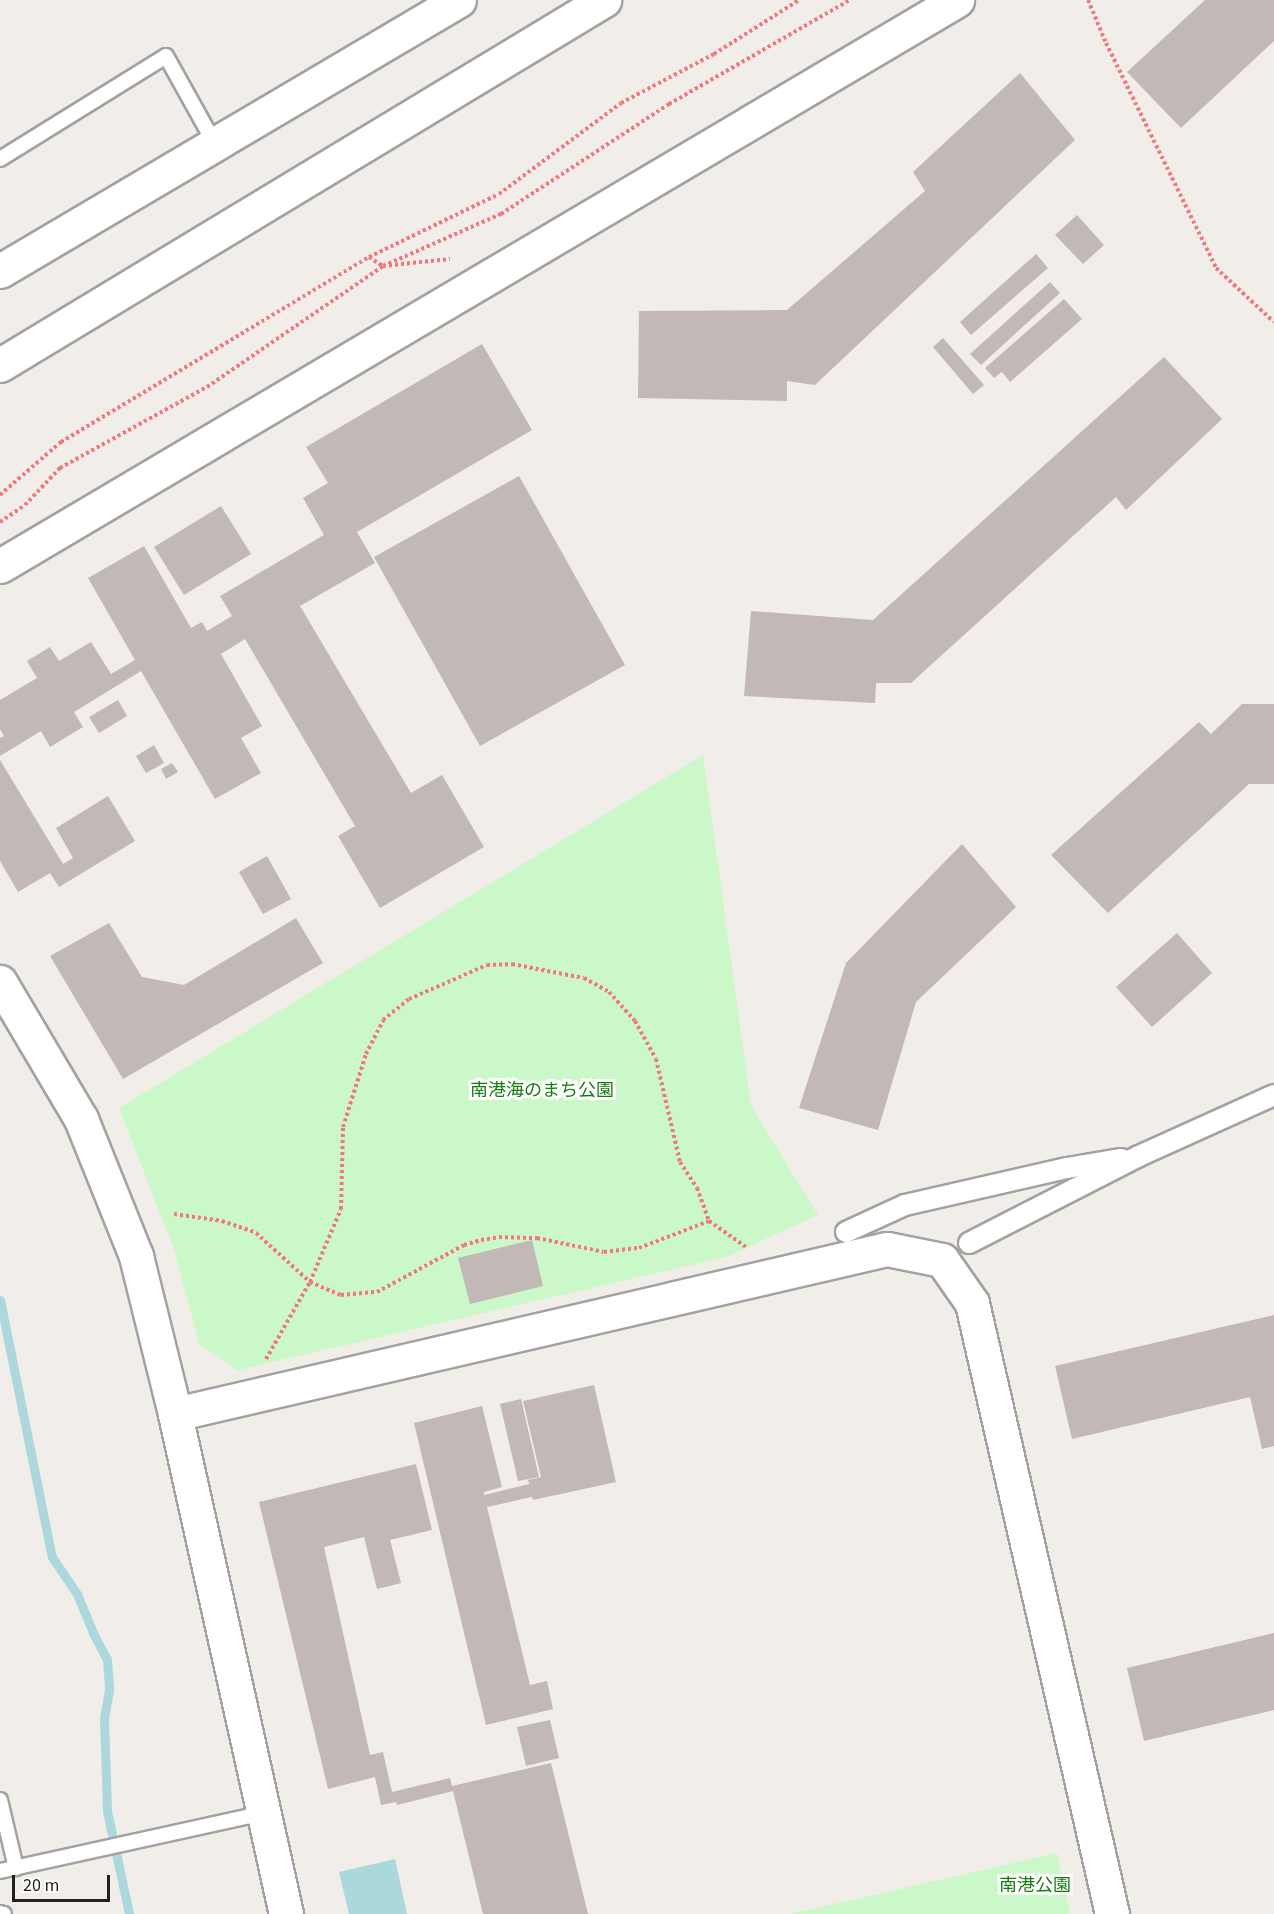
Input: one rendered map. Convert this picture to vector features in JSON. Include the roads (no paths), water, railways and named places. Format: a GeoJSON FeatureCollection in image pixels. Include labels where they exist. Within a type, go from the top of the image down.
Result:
{"type":"FeatureCollection","features":[{"type":"Feature","properties":{"kind":"street"},"geometry":{"type":"LineString","coordinates":[[0,271],[459,0]]}},
{"type":"Feature","properties":{"kind":"street"},"geometry":{"type":"LineString","coordinates":[[0,364],[604,0]]}},
{"type":"Feature","properties":{"kind":"street"},"geometry":{"type":"LineString","coordinates":[[0,566],[957,0]]}},
{"type":"Feature","properties":{"kind":"street"},"geometry":{"type":"LineString","coordinates":[[0,982],[81,1119],[136,1256],[175,1414],[286,1914]]}},
{"type":"Feature","properties":{"kind":"street"},"geometry":{"type":"LineString","coordinates":[[969,1243],[1139,1156],[1274,1095]]}},
{"type":"Feature","properties":{"kind":"street"},"geometry":{"type":"LineString","coordinates":[[846,1232],[905,1205],[1067,1168],[1139,1156]]}},
{"type":"Feature","properties":{"kind":"street"},"geometry":{"type":"LineString","coordinates":[[175,1414],[887,1249],[942,1260],[972,1303],[1112,1914]]}},
{"type":"Feature","properties":{"kind":"lane"},"geometry":{"type":"LineString","coordinates":[[0,159],[166,56],[215,144]]}},
{"type":"Feature","properties":{"kind":"lane"},"geometry":{"type":"LineString","coordinates":[[0,1800],[16,1868]]}},
{"type":"Feature","properties":{"kind":"lane"},"geometry":{"type":"LineString","coordinates":[[0,1872],[263,1813]]}},
{"type":"Feature","properties":{"kind":"water"},"geometry":{"type":"Polygon","coordinates":[[[395,1859],[407,1914],[349,1914],[339,1872],[395,1859]]]}},
{"type":"Feature","properties":{"kind":"waterway"},"geometry":{"type":"LineString","coordinates":[[0,1300],[52,1557],[77,1594],[107,1659],[109,1690],[104,1719],[107,1811],[129,1914]]}},
{"type":"Feature","properties":{"kind":"park label","name":"南港海のまち公園"},"geometry":{"type":"Point","coordinates":[542,1091]}},
{"type":"Feature","properties":{"kind":"park label","name":"南港公園"},"geometry":{"type":"Point","coordinates":[1035,1886]}}]}
